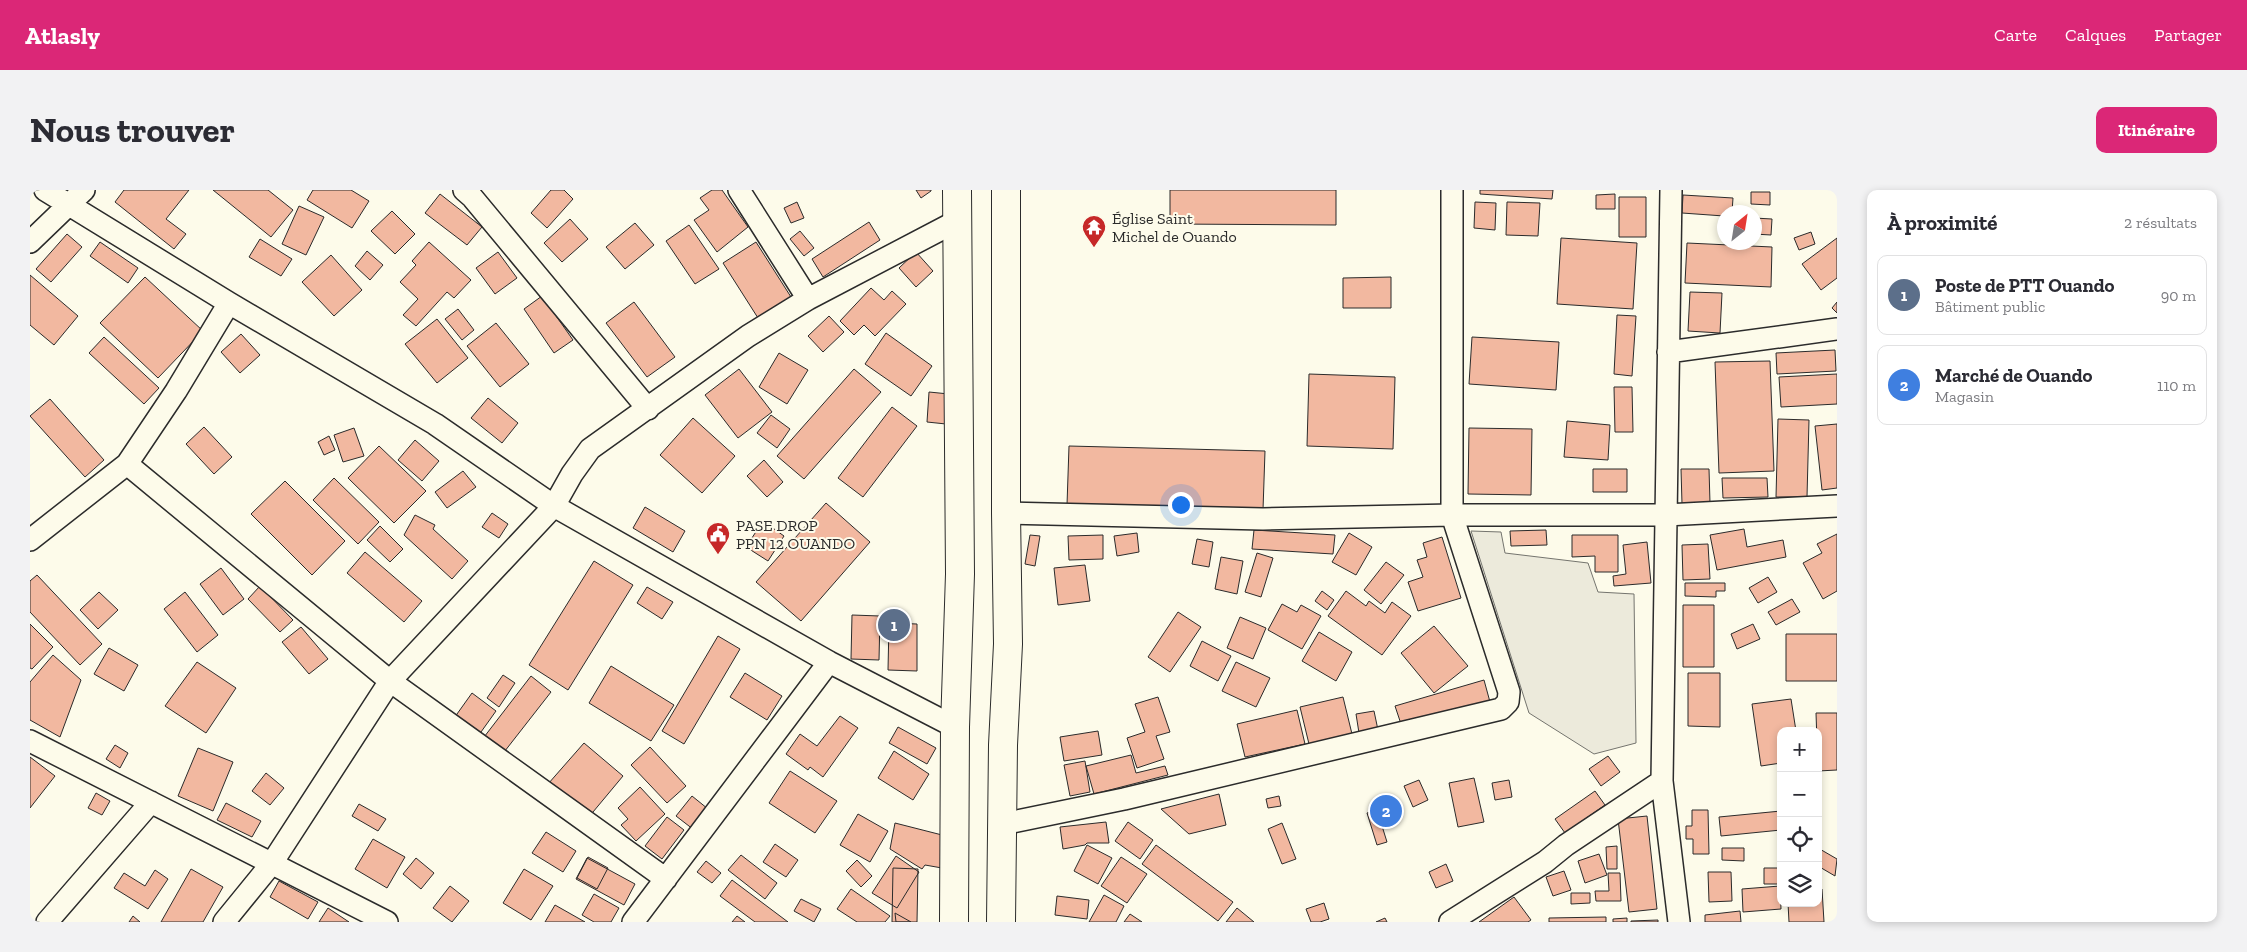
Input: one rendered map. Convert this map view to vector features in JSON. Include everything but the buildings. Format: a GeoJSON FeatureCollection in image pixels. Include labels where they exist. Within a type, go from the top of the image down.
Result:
{"type":"FeatureCollection","features":[{"type":"Feature","properties":{"kind":"highway"},"geometry":{"type":"LineString","coordinates":[[954,922],[955,727],[960,574],[957,190]]}},
{"type":"Feature","properties":{"kind":"highway"},"geometry":{"type":"LineString","coordinates":[[1001,922],[1003,745],[1008,644],[1006,190]]}},
{"type":"Feature","properties":{"kind":"street"},"geometry":{"type":"LineString","coordinates":[[44,190],[77,197],[229,303],[435,424],[554,506],[829,662],[955,727]]}},
{"type":"Feature","properties":{"kind":"street"},"geometry":{"type":"LineString","coordinates":[[464,190],[472,197],[648,408]]}},
{"type":"Feature","properties":{"kind":"street"},"geometry":{"type":"LineString","coordinates":[[739,190],[808,299]]}},
{"type":"Feature","properties":{"kind":"street"},"geometry":{"type":"LineString","coordinates":[[1003,824],[1124,799],[1501,709],[1508,702],[1509,692],[1452,514],[1452,190]]}},
{"type":"Feature","properties":{"kind":"street"},"geometry":{"type":"LineString","coordinates":[[1670,190],[1662,781],[1679,922]]}},
{"type":"Feature","properties":{"kind":"street"},"geometry":{"type":"LineString","coordinates":[[30,242],[77,197]]}},
{"type":"Feature","properties":{"kind":"street"},"geometry":{"type":"LineString","coordinates":[[224,922],[272,863],[390,681],[554,506],[572,474],[590,449],[748,336],[808,299],[957,221]]}},
{"type":"Feature","properties":{"kind":"street"},"geometry":{"type":"LineString","coordinates":[[30,540],[127,464],[176,391],[229,303]]}},
{"type":"Feature","properties":{"kind":"street"},"geometry":{"type":"LineString","coordinates":[[1668,352],[1837,329]]}},
{"type":"Feature","properties":{"kind":"street"},"geometry":{"type":"LineString","coordinates":[[127,464],[390,681],[666,879]]}},
{"type":"Feature","properties":{"kind":"street"},"geometry":{"type":"LineString","coordinates":[[1006,513],[1263,519],[1452,514],[1666,515],[1837,506]]}},
{"type":"Feature","properties":{"kind":"street"},"geometry":{"type":"LineString","coordinates":[[633,922],[829,662]]}},
{"type":"Feature","properties":{"kind":"street"},"geometry":{"type":"LineString","coordinates":[[30,742],[387,922]]}},
{"type":"Feature","properties":{"kind":"street"},"geometry":{"type":"LineString","coordinates":[[1450,922],[1545,862],[1566,845],[1662,781]]}},
{"type":"Feature","properties":{"kind":"street"},"geometry":{"type":"LineString","coordinates":[[47,922],[151,802]]}},
{"type":"Feature","properties":{"kind":"shaded area"},"geometry":{"type":"Polygon","coordinates":[[[1471,531],[1501,532],[1505,553],[1588,563],[1598,592],[1634,594],[1636,743],[1594,754],[1529,713],[1471,531]]]}},
{"type":"Feature","properties":{"kind":"place","name":"Église Saint Michel de Ouando"},"geometry":{"type":"Point","coordinates":[1094,248]}},
{"type":"Feature","properties":{"kind":"place","name":"PASE DROP PPN 12 OUANDO"},"geometry":{"type":"Point","coordinates":[718,555]}},
{"type":"Feature","properties":{"kind":"place","name":"Poste de PTT Ouando"},"geometry":{"type":"Point","coordinates":[894,625]}},
{"type":"Feature","properties":{"kind":"place","name":"Marché de Ouando"},"geometry":{"type":"Point","coordinates":[1386,811]}}]}
